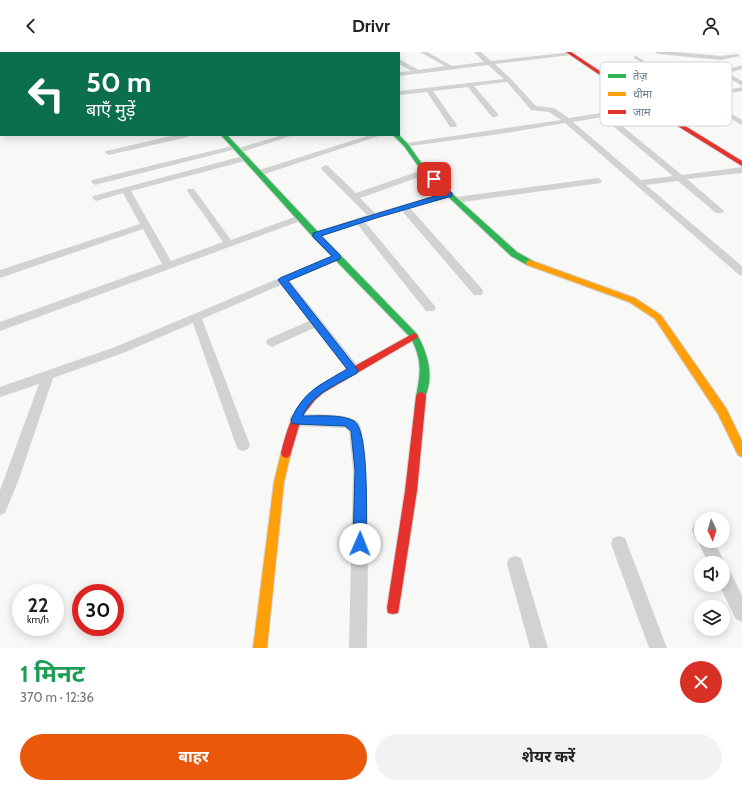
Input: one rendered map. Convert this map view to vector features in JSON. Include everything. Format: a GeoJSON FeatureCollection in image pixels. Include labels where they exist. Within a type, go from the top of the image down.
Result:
{"type":"FeatureCollection","features":[{"type":"Feature","properties":{"kind":"street"},"geometry":{"type":"LineString","coordinates":[[423,52],[452,68]]}},
{"type":"Feature","properties":{"kind":"street"},"geometry":{"type":"LineString","coordinates":[[477,52],[509,80],[534,108],[554,111],[567,121],[742,272]]}},
{"type":"Feature","properties":{"kind":"street"},"geometry":{"type":"LineString","coordinates":[[658,52],[721,58],[739,57]]}},
{"type":"Feature","properties":{"kind":"street"},"geometry":{"type":"LineString","coordinates":[[725,52],[739,57]]}},
{"type":"Feature","properties":{"kind":"street"},"geometry":{"type":"LineString","coordinates":[[400,74],[569,53],[600,73]]}},
{"type":"Feature","properties":{"kind":"street"},"geometry":{"type":"LineString","coordinates":[[400,62],[418,72]]}},
{"type":"Feature","properties":{"kind":"street"},"geometry":{"type":"LineString","coordinates":[[732,70],[742,67]]}},
{"type":"Feature","properties":{"kind":"street"},"geometry":{"type":"LineString","coordinates":[[732,78],[742,84]]}},
{"type":"Feature","properties":{"kind":"street"},"geometry":{"type":"LineString","coordinates":[[400,93],[509,80]]}},
{"type":"Feature","properties":{"kind":"street"},"geometry":{"type":"LineString","coordinates":[[470,85],[495,115]]}},
{"type":"Feature","properties":{"kind":"street"},"geometry":{"type":"LineString","coordinates":[[732,91],[742,89]]}},
{"type":"Feature","properties":{"kind":"street"},"geometry":{"type":"LineString","coordinates":[[428,90],[452,125]]}},
{"type":"Feature","properties":{"kind":"street"},"geometry":{"type":"LineString","coordinates":[[406,145],[500,132],[600,116]]}},
{"type":"Feature","properties":{"kind":"street"},"geometry":{"type":"LineString","coordinates":[[732,117],[742,123]]}},
{"type":"Feature","properties":{"kind":"street"},"geometry":{"type":"LineString","coordinates":[[619,126],[719,211]]}},
{"type":"Feature","properties":{"kind":"street"},"geometry":{"type":"LineString","coordinates":[[682,126],[742,164]]}},
{"type":"Feature","properties":{"kind":"street"},"geometry":{"type":"LineString","coordinates":[[109,153],[181,136]]}},
{"type":"Feature","properties":{"kind":"street"},"geometry":{"type":"LineString","coordinates":[[225,136],[316,235],[414,336],[424,356],[426,371],[421,397],[411,491],[394,608]]}},
{"type":"Feature","properties":{"kind":"street"},"geometry":{"type":"LineString","coordinates":[[95,182],[286,136]]}},
{"type":"Feature","properties":{"kind":"street"},"geometry":{"type":"LineString","coordinates":[[259,173],[375,136]]}},
{"type":"Feature","properties":{"kind":"street"},"geometry":{"type":"LineString","coordinates":[[397,136],[406,145],[425,172],[514,254],[535,265],[632,300],[658,317],[722,411],[742,452]]}},
{"type":"Feature","properties":{"kind":"street"},"geometry":{"type":"LineString","coordinates":[[96,198],[246,158]]}},
{"type":"Feature","properties":{"kind":"street"},"geometry":{"type":"LineString","coordinates":[[325,168],[373,216]]}},
{"type":"Feature","properties":{"kind":"street"},"geometry":{"type":"LineString","coordinates":[[638,183],[742,170]]}},
{"type":"Feature","properties":{"kind":"street"},"geometry":{"type":"LineString","coordinates":[[354,197],[425,172]]}},
{"type":"Feature","properties":{"kind":"street"},"geometry":{"type":"LineString","coordinates":[[316,235],[360,222],[373,216],[453,197],[598,181]]}},
{"type":"Feature","properties":{"kind":"street"},"geometry":{"type":"LineString","coordinates":[[126,190],[168,266]]}},
{"type":"Feature","properties":{"kind":"street"},"geometry":{"type":"LineString","coordinates":[[191,191],[228,244]]}},
{"type":"Feature","properties":{"kind":"street"},"geometry":{"type":"LineString","coordinates":[[405,208],[478,292]]}},
{"type":"Feature","properties":{"kind":"street"},"geometry":{"type":"LineString","coordinates":[[0,327],[300,218]]}},
{"type":"Feature","properties":{"kind":"street"},"geometry":{"type":"LineString","coordinates":[[360,222],[430,308]]}},
{"type":"Feature","properties":{"kind":"street"},"geometry":{"type":"LineString","coordinates":[[0,274],[146,225]]}},
{"type":"Feature","properties":{"kind":"street"},"geometry":{"type":"LineString","coordinates":[[0,392],[119,350],[337,257]]}},
{"type":"Feature","properties":{"kind":"street"},"geometry":{"type":"LineString","coordinates":[[282,280],[354,370]]}},
{"type":"Feature","properties":{"kind":"street"},"geometry":{"type":"LineString","coordinates":[[196,317],[243,445]]}},
{"type":"Feature","properties":{"kind":"street"},"geometry":{"type":"LineString","coordinates":[[272,342],[316,322]]}},
{"type":"Feature","properties":{"kind":"street"},"geometry":{"type":"LineString","coordinates":[[260,648],[279,482],[296,420],[301,409],[308,399],[320,390],[414,336]]}},
{"type":"Feature","properties":{"kind":"street"},"geometry":{"type":"LineString","coordinates":[[0,508],[12,479],[48,375]]}},
{"type":"Feature","properties":{"kind":"street"},"geometry":{"type":"LineString","coordinates":[[296,420],[346,422],[352,425],[356,430],[360,470],[358,648]]}},
{"type":"Feature","properties":{"kind":"street"},"geometry":{"type":"LineString","coordinates":[[619,544],[658,648]]}},
{"type":"Feature","properties":{"kind":"street"},"geometry":{"type":"LineString","coordinates":[[515,564],[539,648]]}},
{"type":"Feature","properties":{"kind":"street"},"geometry":{"type":"LineString","coordinates":[[730,590],[742,613]]}},
{"type":"Feature","properties":{"kind":"lane"},"geometry":{"type":"LineString","coordinates":[[635,57],[643,62]]}},
{"type":"Feature","properties":{"kind":"traffic: fast"},"geometry":{"type":"LineString","coordinates":[[225,136],[316,235],[414,336],[422,353],[425,365],[421,396]]}},
{"type":"Feature","properties":{"kind":"traffic: fast"},"geometry":{"type":"LineString","coordinates":[[397,136],[406,145],[425,172],[514,254],[530,263]]}},
{"type":"Feature","properties":{"kind":"traffic: slow"},"geometry":{"type":"LineString","coordinates":[[530,263],[632,300],[658,317],[722,411],[742,452]]}},
{"type":"Feature","properties":{"kind":"traffic: slow"},"geometry":{"type":"LineString","coordinates":[[260,648],[279,482],[286,453]]}},
{"type":"Feature","properties":{"kind":"traffic: jam"},"geometry":{"type":"LineString","coordinates":[[568,52],[600,73]]}},
{"type":"Feature","properties":{"kind":"traffic: jam"},"geometry":{"type":"LineString","coordinates":[[681,126],[742,164]]}},
{"type":"Feature","properties":{"kind":"traffic: jam"},"geometry":{"type":"LineString","coordinates":[[286,453],[297,418],[312,397],[320,390],[414,336]]}},
{"type":"Feature","properties":{"kind":"traffic: jam"},"geometry":{"type":"LineString","coordinates":[[393,608],[411,491],[421,396]]}},
{"type":"Feature","properties":{"kind":"route"},"geometry":{"type":"LineString","coordinates":[[360,544],[360,470],[356,430],[352,425],[346,422],[296,420],[308,399],[320,390],[354,370],[282,280],[337,257],[316,235],[360,222],[373,216],[450,194],[434,179]]}}]}
